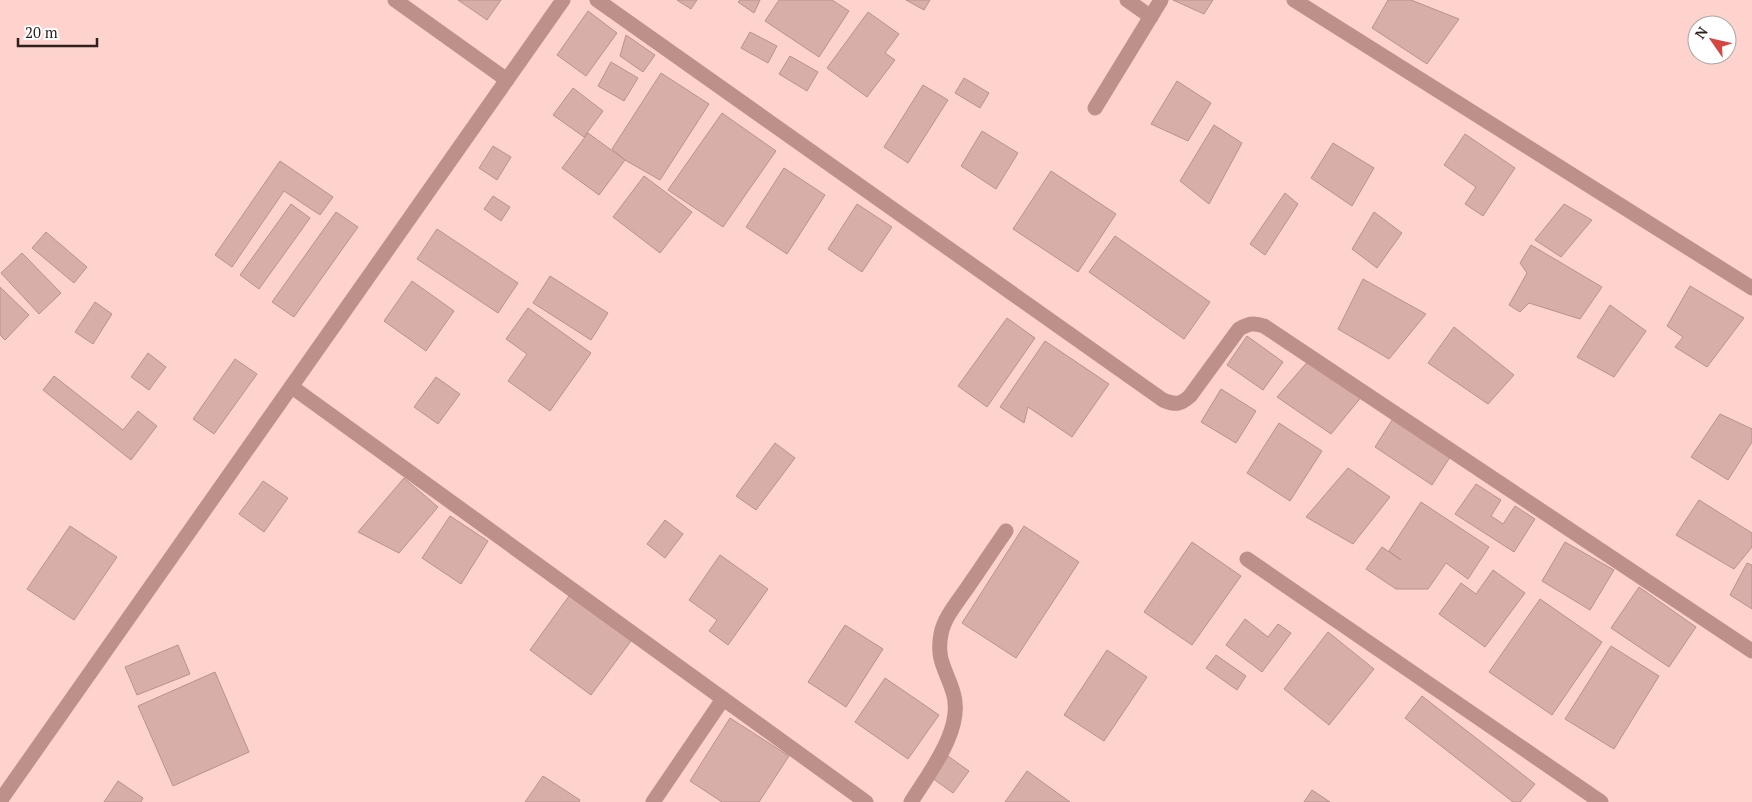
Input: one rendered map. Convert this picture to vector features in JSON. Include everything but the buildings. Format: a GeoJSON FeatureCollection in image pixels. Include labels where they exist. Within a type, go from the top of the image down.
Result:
{"type":"FeatureCollection","features":[{"type":"Feature","properties":{"kind":"street"},"geometry":{"type":"LineString","coordinates":[[395,0],[507,80]]}},
{"type":"Feature","properties":{"kind":"street"},"geometry":{"type":"LineString","coordinates":[[0,801],[563,0]]}},
{"type":"Feature","properties":{"kind":"street"},"geometry":{"type":"LineString","coordinates":[[598,0],[1163,400],[1174,404],[1182,403],[1190,396],[1239,329],[1247,324],[1255,323],[1264,326],[1752,651]]}},
{"type":"Feature","properties":{"kind":"street"},"geometry":{"type":"LineString","coordinates":[[1127,0],[1151,17]]}},
{"type":"Feature","properties":{"kind":"street"},"geometry":{"type":"LineString","coordinates":[[1095,108],[1161,0]]}},
{"type":"Feature","properties":{"kind":"street"},"geometry":{"type":"LineString","coordinates":[[1294,0],[1752,288]]}},
{"type":"Feature","properties":{"kind":"street"},"geometry":{"type":"LineString","coordinates":[[292,387],[866,802]]}},
{"type":"Feature","properties":{"kind":"street"},"geometry":{"type":"LineString","coordinates":[[911,802],[942,750],[951,731],[955,713],[954,693],[941,663],[939,648],[941,632],[949,614],[1006,531]]}},
{"type":"Feature","properties":{"kind":"street"},"geometry":{"type":"LineString","coordinates":[[1247,559],[1601,802]]}},
{"type":"Feature","properties":{"kind":"street"},"geometry":{"type":"LineString","coordinates":[[653,802],[723,698]]}}]}
